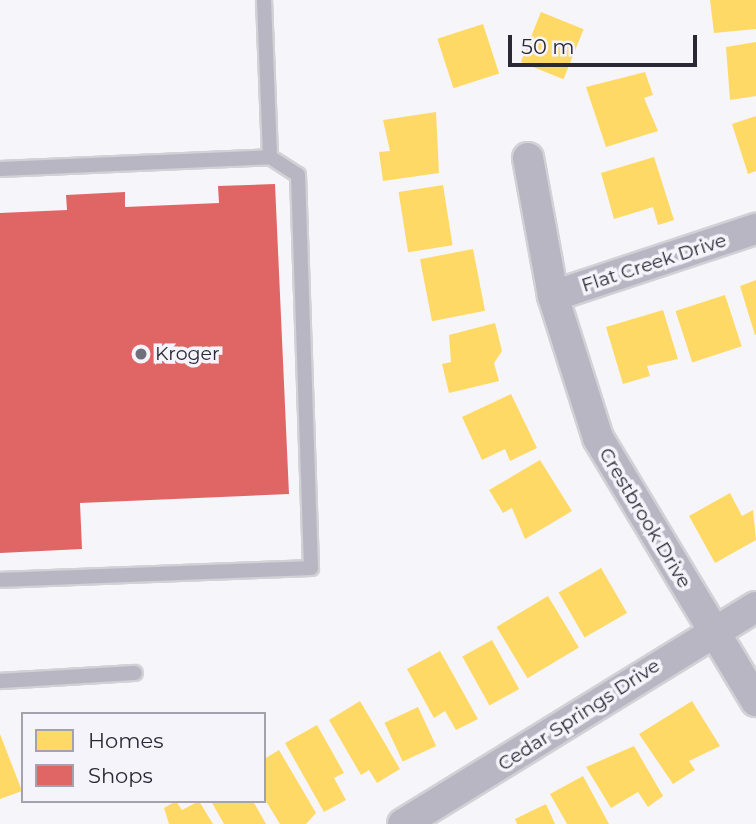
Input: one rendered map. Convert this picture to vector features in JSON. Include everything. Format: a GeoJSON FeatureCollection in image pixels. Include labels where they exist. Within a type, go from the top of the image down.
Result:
{"type":"FeatureCollection","features":[{"type":"Feature","properties":{"kind":"street","name":"Crestbrook Drive"},"geometry":{"type":"LineString","coordinates":[[528,158],[553,296],[598,438],[756,701]]}},
{"type":"Feature","properties":{"kind":"street","name":"Flat Creek Drive"},"geometry":{"type":"LineString","coordinates":[[553,296],[756,229]]}},
{"type":"Feature","properties":{"kind":"street","name":"Cedar Springs Drive"},"geometry":{"type":"LineString","coordinates":[[403,824],[713,629],[756,607]]}},
{"type":"Feature","properties":{"kind":"lane"},"geometry":{"type":"LineString","coordinates":[[264,0],[270,157]]}},
{"type":"Feature","properties":{"kind":"lane"},"geometry":{"type":"LineString","coordinates":[[0,169],[270,157],[298,175],[312,568],[0,580]]}},
{"type":"Feature","properties":{"kind":"lane"},"geometry":{"type":"LineString","coordinates":[[0,681],[135,673]]}},
{"type":"Feature","properties":{"kind":"building: Homes"},"geometry":{"type":"Polygon","coordinates":[[[710,0],[756,0],[756,29],[714,33],[710,0]]]}},
{"type":"Feature","properties":{"kind":"building: Homes"},"geometry":{"type":"Polygon","coordinates":[[[541,12],[584,29],[563,79],[521,62],[541,12]]]}},
{"type":"Feature","properties":{"kind":"building: Homes"},"geometry":{"type":"Polygon","coordinates":[[[483,24],[499,73],[453,88],[437,39],[483,24]]]}},
{"type":"Feature","properties":{"kind":"building: Homes"},"geometry":{"type":"Polygon","coordinates":[[[756,42],[756,96],[730,100],[726,47],[756,42]]]}},
{"type":"Feature","properties":{"kind":"building: Homes"},"geometry":{"type":"Polygon","coordinates":[[[645,72],[653,95],[644,98],[658,131],[606,147],[586,87],[645,72]]]}},
{"type":"Feature","properties":{"kind":"building: Homes"},"geometry":{"type":"Polygon","coordinates":[[[436,112],[439,173],[383,181],[379,152],[390,151],[383,120],[436,112]]]}},
{"type":"Feature","properties":{"kind":"building: Homes"},"geometry":{"type":"Polygon","coordinates":[[[756,116],[756,171],[748,174],[732,124],[756,116]]]}},
{"type":"Feature","properties":{"kind":"building: Homes"},"geometry":{"type":"Polygon","coordinates":[[[654,157],[674,220],[658,225],[653,207],[614,219],[601,173],[654,157]]]}},
{"type":"Feature","properties":{"kind":"building: Homes"},"geometry":{"type":"Polygon","coordinates":[[[443,185],[453,245],[408,252],[399,192],[443,185]]]}},
{"type":"Feature","properties":{"kind":"building: Homes"},"geometry":{"type":"Polygon","coordinates":[[[473,249],[485,311],[432,321],[420,259],[473,249]]]}},
{"type":"Feature","properties":{"kind":"building: Homes"},"geometry":{"type":"Polygon","coordinates":[[[756,280],[756,335],[755,335],[740,286],[756,280]]]}},
{"type":"Feature","properties":{"kind":"building: Homes"},"geometry":{"type":"Polygon","coordinates":[[[725,295],[742,346],[692,362],[676,311],[725,295]]]}},
{"type":"Feature","properties":{"kind":"building: Homes"},"geometry":{"type":"Polygon","coordinates":[[[663,310],[678,359],[647,366],[650,376],[623,384],[606,327],[663,310]]]}},
{"type":"Feature","properties":{"kind":"building: Homes"},"geometry":{"type":"Polygon","coordinates":[[[495,323],[502,351],[494,363],[499,381],[449,393],[442,364],[451,362],[449,335],[495,323]]]}},
{"type":"Feature","properties":{"kind":"building: Homes"},"geometry":{"type":"Polygon","coordinates":[[[511,394],[537,448],[510,461],[505,449],[482,460],[462,417],[511,394]]]}},
{"type":"Feature","properties":{"kind":"building: Homes"},"geometry":{"type":"Polygon","coordinates":[[[540,460],[572,511],[525,539],[512,508],[503,513],[489,490],[540,460]]]}},
{"type":"Feature","properties":{"kind":"building: Homes"},"geometry":{"type":"Polygon","coordinates":[[[730,493],[742,516],[753,510],[756,540],[715,563],[689,516],[730,493]]]}},
{"type":"Feature","properties":{"kind":"building: Homes"},"geometry":{"type":"Polygon","coordinates":[[[601,568],[627,613],[585,638],[559,592],[601,568]]]}},
{"type":"Feature","properties":{"kind":"building: Homes"},"geometry":{"type":"Polygon","coordinates":[[[548,596],[579,647],[527,678],[497,627],[548,596]]]}},
{"type":"Feature","properties":{"kind":"building: Homes"},"geometry":{"type":"Polygon","coordinates":[[[492,640],[519,689],[489,705],[462,656],[492,640]]]}},
{"type":"Feature","properties":{"kind":"building: Homes"},"geometry":{"type":"Polygon","coordinates":[[[440,651],[478,719],[456,730],[445,711],[434,718],[407,669],[440,651]]]}},
{"type":"Feature","properties":{"kind":"building: Homes"},"geometry":{"type":"Polygon","coordinates":[[[360,701],[400,769],[377,783],[369,770],[361,775],[329,720],[360,701]]]}},
{"type":"Feature","properties":{"kind":"building: Homes"},"geometry":{"type":"Polygon","coordinates":[[[692,701],[720,746],[689,761],[695,770],[673,784],[639,734],[692,701]]]}},
{"type":"Feature","properties":{"kind":"building: Homes"},"geometry":{"type":"Polygon","coordinates":[[[418,707],[436,746],[403,762],[384,723],[418,707]]]}},
{"type":"Feature","properties":{"kind":"building: Homes"},"geometry":{"type":"Polygon","coordinates":[[[317,725],[344,773],[334,778],[346,800],[324,812],[285,743],[317,725]]]}},
{"type":"Feature","properties":{"kind":"building: Homes"},"geometry":{"type":"Polygon","coordinates":[[[0,734],[21,791],[0,799],[0,734]]]}},
{"type":"Feature","properties":{"kind":"building: Homes"},"geometry":{"type":"Polygon","coordinates":[[[634,746],[663,796],[648,807],[638,792],[611,808],[586,767],[634,746]]]}},
{"type":"Feature","properties":{"kind":"building: Homes"},"geometry":{"type":"Polygon","coordinates":[[[279,750],[316,813],[306,824],[280,824],[266,801],[266,758],[279,750]]]}},
{"type":"Feature","properties":{"kind":"building: Homes"},"geometry":{"type":"Polygon","coordinates":[[[583,776],[609,824],[567,824],[550,794],[583,776]]]}},
{"type":"Feature","properties":{"kind":"building: Homes"},"geometry":{"type":"Polygon","coordinates":[[[177,803],[182,810],[200,803],[213,824],[169,824],[164,808],[177,803]]]}},
{"type":"Feature","properties":{"kind":"building: Homes"},"geometry":{"type":"Polygon","coordinates":[[[212,803],[254,803],[266,824],[224,824],[212,803]]]}},
{"type":"Feature","properties":{"kind":"building: Homes"},"geometry":{"type":"Polygon","coordinates":[[[546,804],[555,824],[517,824],[515,819],[546,804]]]}},
{"type":"Feature","properties":{"kind":"building: Shops","name":"Kroger"},"geometry":{"type":"Polygon","coordinates":[[[275,184],[289,494],[80,503],[82,549],[0,553],[0,213],[67,210],[66,195],[125,192],[125,207],[219,203],[218,186],[275,184]]]}},
{"type":"Feature","properties":{"kind":"place","name":"Kroger"},"geometry":{"type":"Point","coordinates":[141,354]}}]}
